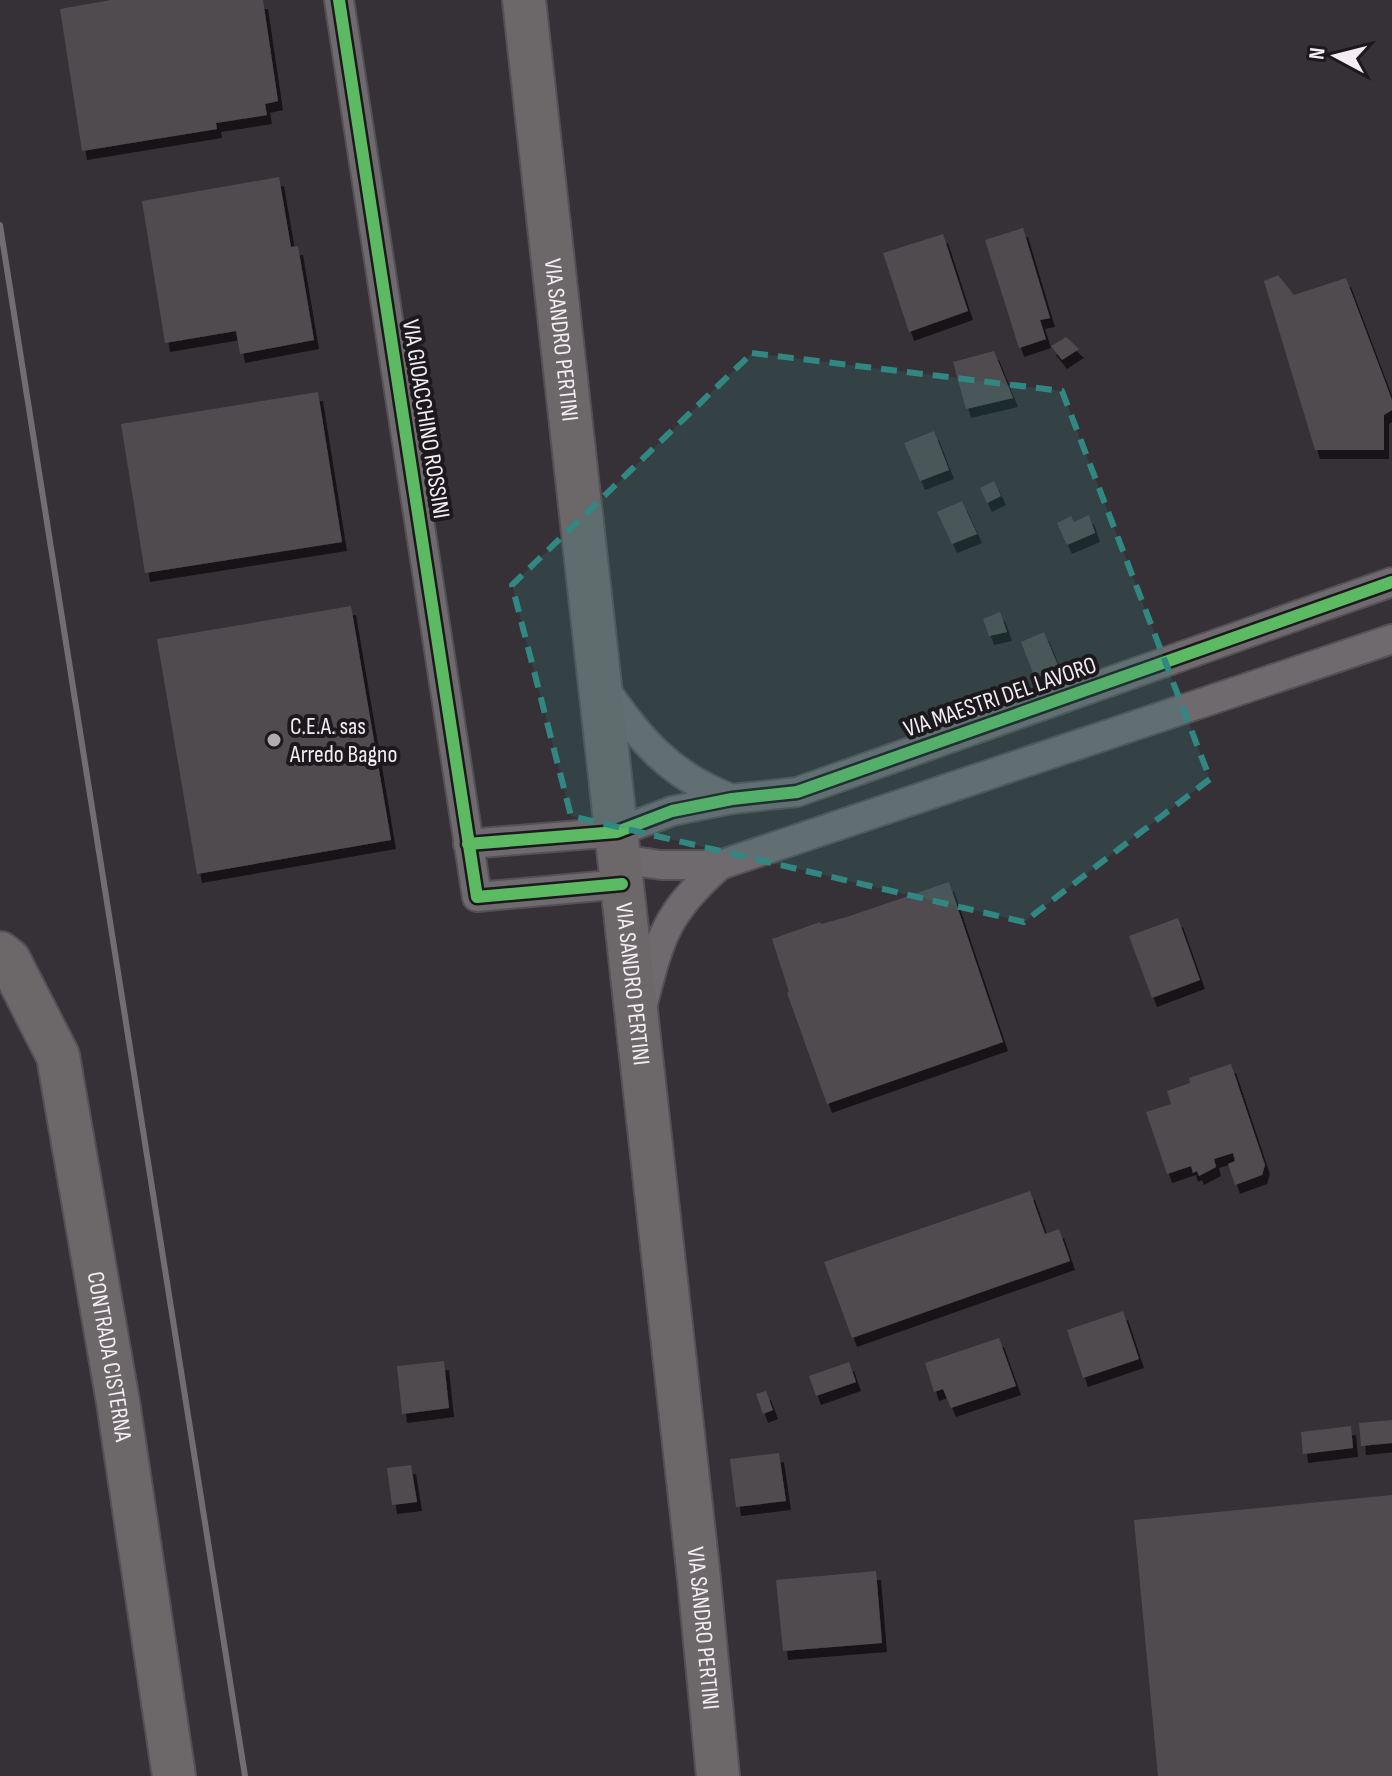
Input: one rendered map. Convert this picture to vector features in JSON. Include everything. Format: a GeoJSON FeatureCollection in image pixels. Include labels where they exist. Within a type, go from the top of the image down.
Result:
{"type":"FeatureCollection","features":[{"type":"Feature","properties":{"kind":"main road","name":"VIA SANDRO PERTINI"},"geometry":{"type":"LineString","coordinates":[[524,0],[699,1579],[718,1776]]}},
{"type":"Feature","properties":{"kind":"main road","name":"CONTRADA CISTERNA"},"geometry":{"type":"LineString","coordinates":[[0,953],[9,960],[58,1056],[118,1402],[174,1776]]}},
{"type":"Feature","properties":{"kind":"street","name":"VIA GIOACCHINO ROSSINI"},"geometry":{"type":"LineString","coordinates":[[339,0],[477,897],[619,858]]}},
{"type":"Feature","properties":{"kind":"street","name":"VIA MAESTRI DEL LAVORO"},"geometry":{"type":"LineString","coordinates":[[619,858],[672,811],[732,799],[797,792],[1392,582]]}},
{"type":"Feature","properties":{"kind":"street"},"geometry":{"type":"LineString","coordinates":[[468,844],[619,858],[661,865],[720,865],[1392,639]]}},
{"type":"Feature","properties":{"kind":"street","name":"VIA MAESTRI DEL LAVORO"},"geometry":{"type":"LineString","coordinates":[[600,681],[627,722],[663,760],[702,788],[732,799]]}},
{"type":"Feature","properties":{"kind":"street"},"geometry":{"type":"LineString","coordinates":[[638,1024],[657,948],[670,920],[691,891],[720,865]]}},
{"type":"Feature","properties":{"kind":"highlighted area"},"geometry":{"type":"Polygon","coordinates":[[[752,353],[1062,391],[1210,779],[1024,922],[571,816],[512,585],[752,353]]]}},
{"type":"Feature","properties":{"kind":"building"},"geometry":{"type":"Polygon","coordinates":[[[111,0],[263,0],[278,101],[265,104],[267,115],[216,123],[217,129],[82,151],[60,9],[111,0]]]}},
{"type":"Feature","properties":{"kind":"building"},"geometry":{"type":"Polygon","coordinates":[[[279,177],[291,247],[298,246],[314,340],[240,354],[236,331],[165,343],[142,201],[279,177]]]}},
{"type":"Feature","properties":{"kind":"building"},"geometry":{"type":"Polygon","coordinates":[[[1023,228],[1050,318],[1040,320],[1046,339],[1019,348],[985,240],[1023,228]]]}},
{"type":"Feature","properties":{"kind":"building"},"geometry":{"type":"Polygon","coordinates":[[[943,234],[968,311],[909,332],[883,253],[943,234]]]}},
{"type":"Feature","properties":{"kind":"building"},"geometry":{"type":"Polygon","coordinates":[[[1278,275],[1294,295],[1346,278],[1392,400],[1392,410],[1384,415],[1384,450],[1315,450],[1264,281],[1278,275]]]}},
{"type":"Feature","properties":{"kind":"building"},"geometry":{"type":"Polygon","coordinates":[[[1066,337],[1079,349],[1062,360],[1051,346],[1066,337]]]}},
{"type":"Feature","properties":{"kind":"building"},"geometry":{"type":"Polygon","coordinates":[[[994,351],[1013,398],[966,409],[953,362],[994,351]]]}},
{"type":"Feature","properties":{"kind":"building"},"geometry":{"type":"Polygon","coordinates":[[[318,392],[342,542],[145,573],[121,424],[318,392]]]}},
{"type":"Feature","properties":{"kind":"building"},"geometry":{"type":"Polygon","coordinates":[[[934,431],[949,470],[920,481],[904,443],[934,431]]]}},
{"type":"Feature","properties":{"kind":"building"},"geometry":{"type":"Polygon","coordinates":[[[994,481],[1001,496],[987,503],[980,488],[994,481]]]}},
{"type":"Feature","properties":{"kind":"building"},"geometry":{"type":"Polygon","coordinates":[[[962,501],[977,534],[952,544],[937,512],[962,501]]]}},
{"type":"Feature","properties":{"kind":"building"},"geometry":{"type":"Polygon","coordinates":[[[1089,515],[1095,533],[1067,545],[1057,523],[1071,516],[1074,522],[1089,515]]]}},
{"type":"Feature","properties":{"kind":"building","name":"C.E.A. sas Arredo Bagno"},"geometry":{"type":"Polygon","coordinates":[[[351,606],[391,840],[197,874],[157,639],[351,606]]]}},
{"type":"Feature","properties":{"kind":"building"},"geometry":{"type":"Polygon","coordinates":[[[1000,612],[1007,632],[989,636],[983,619],[1000,612]]]}},
{"type":"Feature","properties":{"kind":"building"},"geometry":{"type":"Polygon","coordinates":[[[1044,632],[1059,668],[1035,678],[1021,642],[1044,632]]]}},
{"type":"Feature","properties":{"kind":"building"},"geometry":{"type":"Polygon","coordinates":[[[949,882],[1003,1042],[827,1104],[787,993],[772,939],[949,882]]]}},
{"type":"Feature","properties":{"kind":"building"},"geometry":{"type":"Polygon","coordinates":[[[1178,918],[1200,980],[1152,998],[1129,936],[1178,918]]]}},
{"type":"Feature","properties":{"kind":"building"},"geometry":{"type":"Polygon","coordinates":[[[1231,1064],[1265,1165],[1262,1175],[1235,1185],[1228,1164],[1235,1161],[1233,1153],[1214,1159],[1216,1167],[1199,1176],[1197,1171],[1193,1173],[1191,1166],[1167,1174],[1146,1112],[1171,1104],[1167,1091],[1190,1083],[1189,1078],[1231,1064]]]}},
{"type":"Feature","properties":{"kind":"building"},"geometry":{"type":"Polygon","coordinates":[[[1030,1191],[1045,1234],[1059,1229],[1070,1261],[852,1338],[824,1262],[1030,1191]]]}},
{"type":"Feature","properties":{"kind":"building"},"geometry":{"type":"Polygon","coordinates":[[[1123,1311],[1139,1359],[1083,1378],[1067,1330],[1123,1311]]]}},
{"type":"Feature","properties":{"kind":"building"},"geometry":{"type":"Polygon","coordinates":[[[999,1338],[1016,1386],[951,1408],[943,1389],[934,1392],[925,1363],[999,1338]]]}},
{"type":"Feature","properties":{"kind":"building"},"geometry":{"type":"Polygon","coordinates":[[[444,1361],[449,1408],[402,1414],[397,1366],[444,1361]]]}},
{"type":"Feature","properties":{"kind":"building"},"geometry":{"type":"Polygon","coordinates":[[[849,1362],[856,1382],[816,1396],[809,1376],[849,1362]]]}},
{"type":"Feature","properties":{"kind":"building"},"geometry":{"type":"Polygon","coordinates":[[[766,1391],[773,1410],[763,1414],[756,1394],[766,1391]]]}},
{"type":"Feature","properties":{"kind":"building"},"geometry":{"type":"Polygon","coordinates":[[[1392,1420],[1392,1443],[1361,1446],[1359,1423],[1392,1420]]]}},
{"type":"Feature","properties":{"kind":"building"},"geometry":{"type":"Polygon","coordinates":[[[1351,1426],[1353,1448],[1303,1454],[1301,1432],[1351,1426]]]}},
{"type":"Feature","properties":{"kind":"building"},"geometry":{"type":"Polygon","coordinates":[[[779,1453],[786,1501],[736,1507],[730,1459],[779,1453]]]}},
{"type":"Feature","properties":{"kind":"building"},"geometry":{"type":"Polygon","coordinates":[[[411,1465],[417,1502],[392,1505],[387,1468],[411,1465]]]}},
{"type":"Feature","properties":{"kind":"building"},"geometry":{"type":"Polygon","coordinates":[[[1392,1495],[1392,1776],[1158,1776],[1134,1520],[1392,1495]]]}},
{"type":"Feature","properties":{"kind":"building"},"geometry":{"type":"Polygon","coordinates":[[[876,1571],[882,1643],[783,1651],[776,1580],[876,1571]]]}},
{"type":"Feature","properties":{"kind":"railway"},"geometry":{"type":"LineString","coordinates":[[0,225],[245,1776]]}},
{"type":"Feature","properties":{"kind":"cycle path"},"geometry":{"type":"LineString","coordinates":[[339,0],[477,897],[622,884]]}},
{"type":"Feature","properties":{"kind":"cycle path"},"geometry":{"type":"LineString","coordinates":[[468,844],[617,832],[672,811],[732,799],[797,792],[1392,582]]}},
{"type":"Feature","properties":{"kind":"place","name":"C.E.A. sas Arredo Bagno"},"geometry":{"type":"Point","coordinates":[274,740]}}]}
